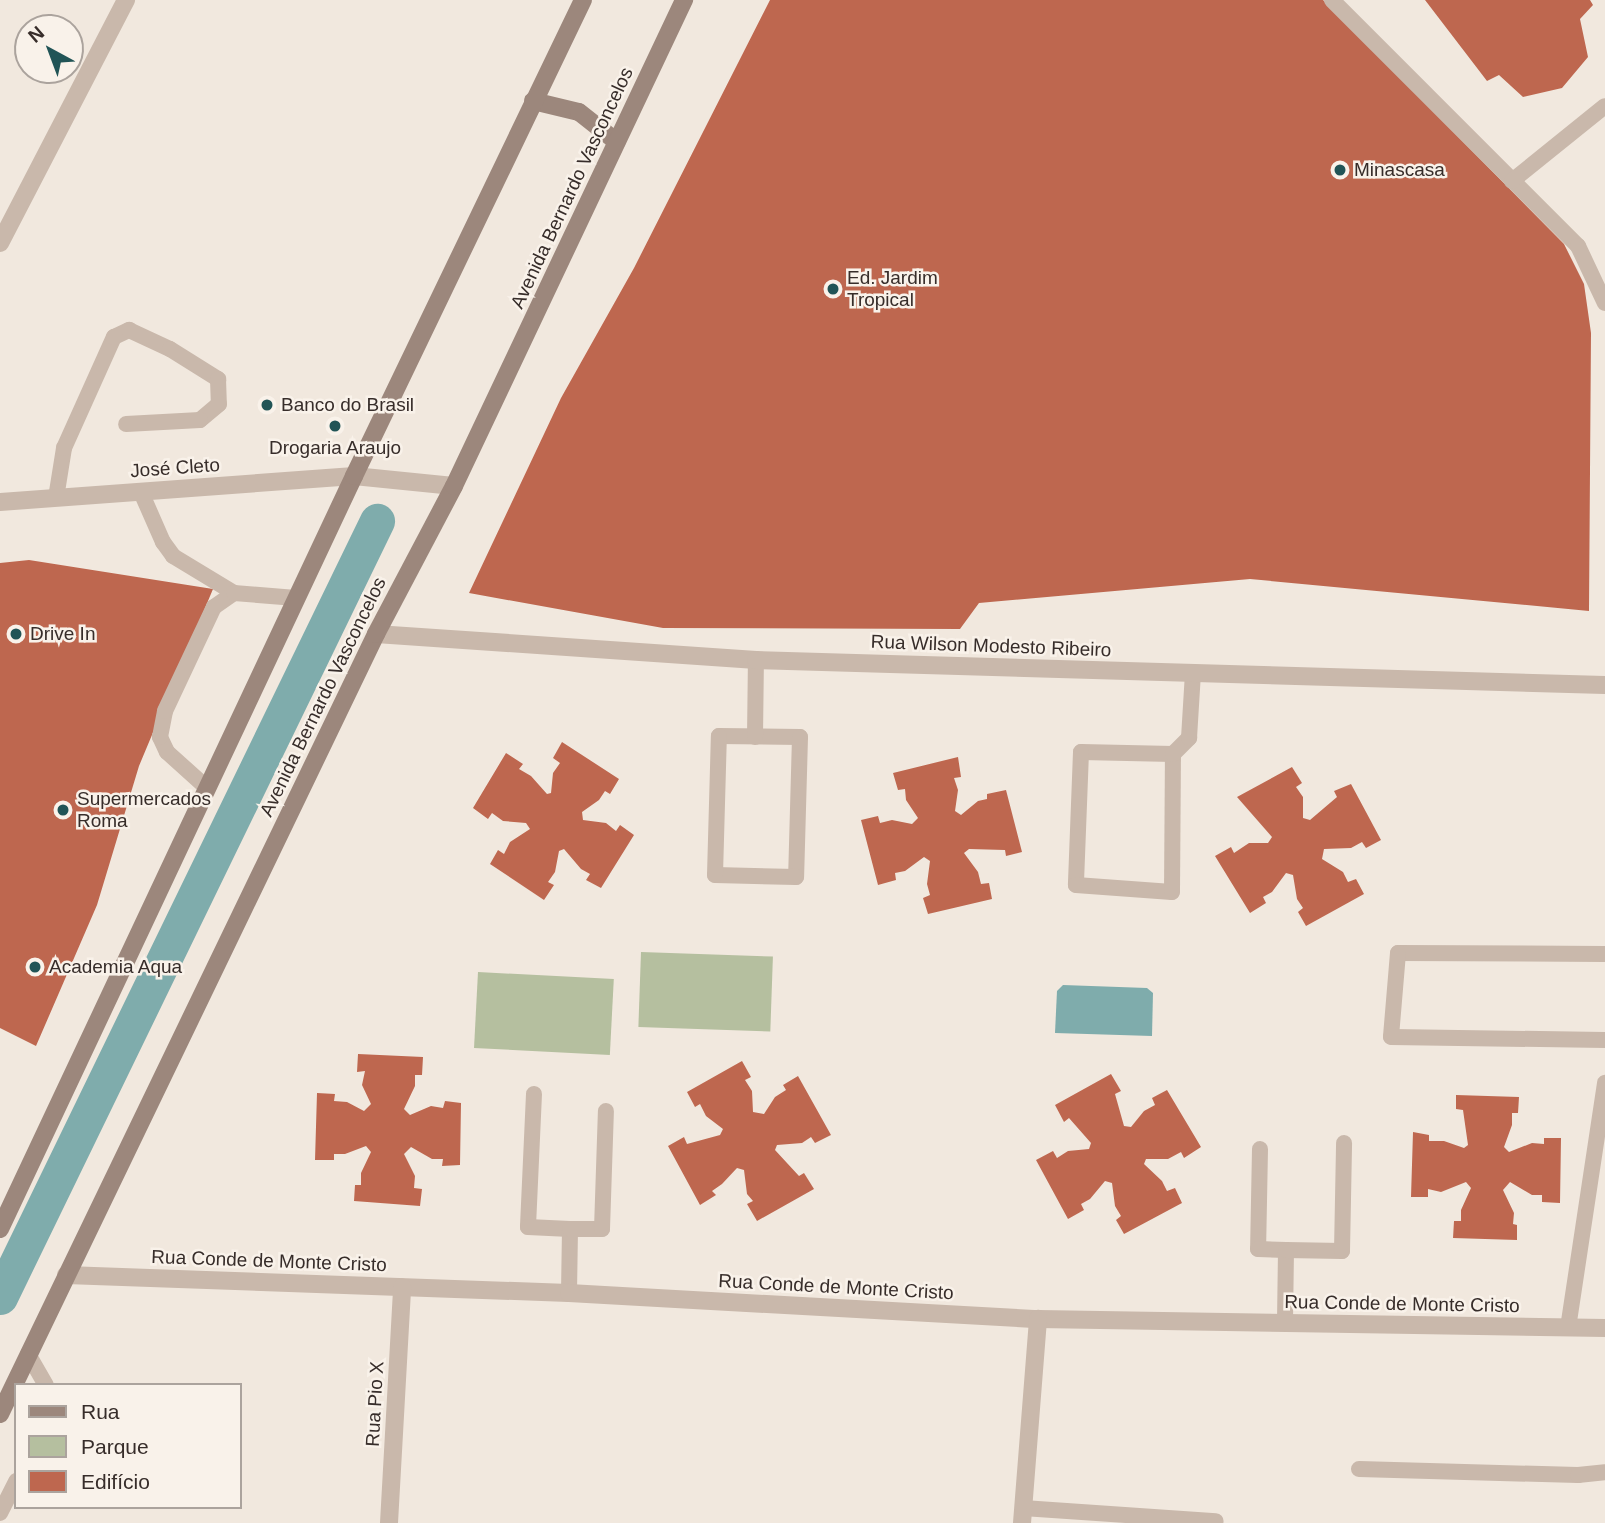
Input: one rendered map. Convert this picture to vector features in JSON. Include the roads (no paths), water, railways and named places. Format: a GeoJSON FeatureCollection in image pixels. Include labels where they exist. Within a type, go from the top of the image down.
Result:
{"type":"FeatureCollection","features":[{"type":"Feature","properties":{"kind":"main road"},"geometry":{"type":"LineString","coordinates":[[0,1229],[354,475],[583,0]]}},
{"type":"Feature","properties":{"kind":"main road","name":"Avenida Bernardo Vasconcelos"},"geometry":{"type":"LineString","coordinates":[[14,1383],[376,634],[454,486],[684,0]]}},
{"type":"Feature","properties":{"kind":"main road"},"geometry":{"type":"LineString","coordinates":[[533,101],[579,111],[617,142]]}},
{"type":"Feature","properties":{"kind":"main road","name":"Avenida Bernardo Vasconcelos"},"geometry":{"type":"LineString","coordinates":[[0,1414],[14,1384]]}},
{"type":"Feature","properties":{"kind":"street"},"geometry":{"type":"LineString","coordinates":[[0,243],[126,0]]}},
{"type":"Feature","properties":{"kind":"street","name":"José Cleto"},"geometry":{"type":"LineString","coordinates":[[0,502],[354,475],[454,486]]}},
{"type":"Feature","properties":{"kind":"street","name":"Rua Wilson Modesto Ribeiro"},"geometry":{"type":"LineString","coordinates":[[376,634],[756,660],[1605,685]]}},
{"type":"Feature","properties":{"kind":"street","name":"Rua Conde de Monte Cristo"},"geometry":{"type":"LineString","coordinates":[[65,1275],[569,1293],[1038,1320],[1605,1328]]}},
{"type":"Feature","properties":{"kind":"street","name":"Rua Pio X"},"geometry":{"type":"LineString","coordinates":[[389,1523],[402,1287]]}},
{"type":"Feature","properties":{"kind":"street"},"geometry":{"type":"LineString","coordinates":[[1023,1516],[1038,1320]]}},
{"type":"Feature","properties":{"kind":"lane"},"geometry":{"type":"LineString","coordinates":[[1332,0],[1578,246],[1605,303]]}},
{"type":"Feature","properties":{"kind":"lane"},"geometry":{"type":"LineString","coordinates":[[1512,181],[1605,106]]}},
{"type":"Feature","properties":{"kind":"lane"},"geometry":{"type":"LineString","coordinates":[[56,498],[64,448],[114,337],[129,330],[170,349],[218,379],[219,404],[200,420],[126,424]]}},
{"type":"Feature","properties":{"kind":"lane"},"geometry":{"type":"LineString","coordinates":[[141,492],[163,542],[173,556],[234,593],[296,598]]}},
{"type":"Feature","properties":{"kind":"lane"},"geometry":{"type":"LineString","coordinates":[[207,788],[167,752],[160,737],[165,711],[215,607],[234,593]]}},
{"type":"Feature","properties":{"kind":"lane"},"geometry":{"type":"LineString","coordinates":[[755,737],[756,660]]}},
{"type":"Feature","properties":{"kind":"lane"},"geometry":{"type":"LineString","coordinates":[[1174,754],[1081,752],[1076,885],[1172,892],[1174,754],[1189,738],[1193,673]]}},
{"type":"Feature","properties":{"kind":"lane"},"geometry":{"type":"LineString","coordinates":[[719,736],[755,737],[800,737],[796,877],[715,875],[719,736]]}},
{"type":"Feature","properties":{"kind":"lane"},"geometry":{"type":"LineString","coordinates":[[1605,954],[1398,953],[1391,1037],[1605,1040]]}},
{"type":"Feature","properties":{"kind":"lane"},"geometry":{"type":"LineString","coordinates":[[1568,1328],[1605,1083]]}},
{"type":"Feature","properties":{"kind":"lane"},"geometry":{"type":"LineString","coordinates":[[534,1094],[528,1227],[601,1229],[606,1111]]}},
{"type":"Feature","properties":{"kind":"lane"},"geometry":{"type":"LineString","coordinates":[[1260,1149],[1258,1249],[1342,1251],[1344,1143]]}},
{"type":"Feature","properties":{"kind":"lane"},"geometry":{"type":"LineString","coordinates":[[569,1293],[570,1229]]}},
{"type":"Feature","properties":{"kind":"lane"},"geometry":{"type":"LineString","coordinates":[[1284,1324],[1286,1250]]}},
{"type":"Feature","properties":{"kind":"lane"},"geometry":{"type":"LineString","coordinates":[[28,1354],[45,1383]]}},
{"type":"Feature","properties":{"kind":"lane"},"geometry":{"type":"LineString","coordinates":[[1359,1469],[1578,1475],[1605,1472]]}},
{"type":"Feature","properties":{"kind":"lane"},"geometry":{"type":"LineString","coordinates":[[0,1513],[14,1485]]}},
{"type":"Feature","properties":{"kind":"lane"},"geometry":{"type":"LineString","coordinates":[[1023,1516],[1216,1521]]}},
{"type":"Feature","properties":{"kind":"water"},"geometry":{"type":"Polygon","coordinates":[[[1063,985],[1147,988],[1153,993],[1152,1036],[1055,1033],[1057,991],[1063,985]]]}},
{"type":"Feature","properties":{"kind":"waterway"},"geometry":{"type":"LineString","coordinates":[[0,1297],[377,521]]}},
{"type":"Feature","properties":{"kind":"place","name":"Minascasa"},"geometry":{"type":"Point","coordinates":[1340,170]}},
{"type":"Feature","properties":{"kind":"place","name":"Ed. Jardim Tropical"},"geometry":{"type":"Point","coordinates":[833,289]}},
{"type":"Feature","properties":{"kind":"place","name":"Banco do Brasil"},"geometry":{"type":"Point","coordinates":[267,405]}},
{"type":"Feature","properties":{"kind":"place","name":"Drogaria Araujo"},"geometry":{"type":"Point","coordinates":[335,426]}},
{"type":"Feature","properties":{"kind":"place","name":"Drive In"},"geometry":{"type":"Point","coordinates":[16,634]}},
{"type":"Feature","properties":{"kind":"place","name":"Supermercados Roma"},"geometry":{"type":"Point","coordinates":[63,810]}},
{"type":"Feature","properties":{"kind":"place","name":"Academia Aqua"},"geometry":{"type":"Point","coordinates":[35,967]}}]}
